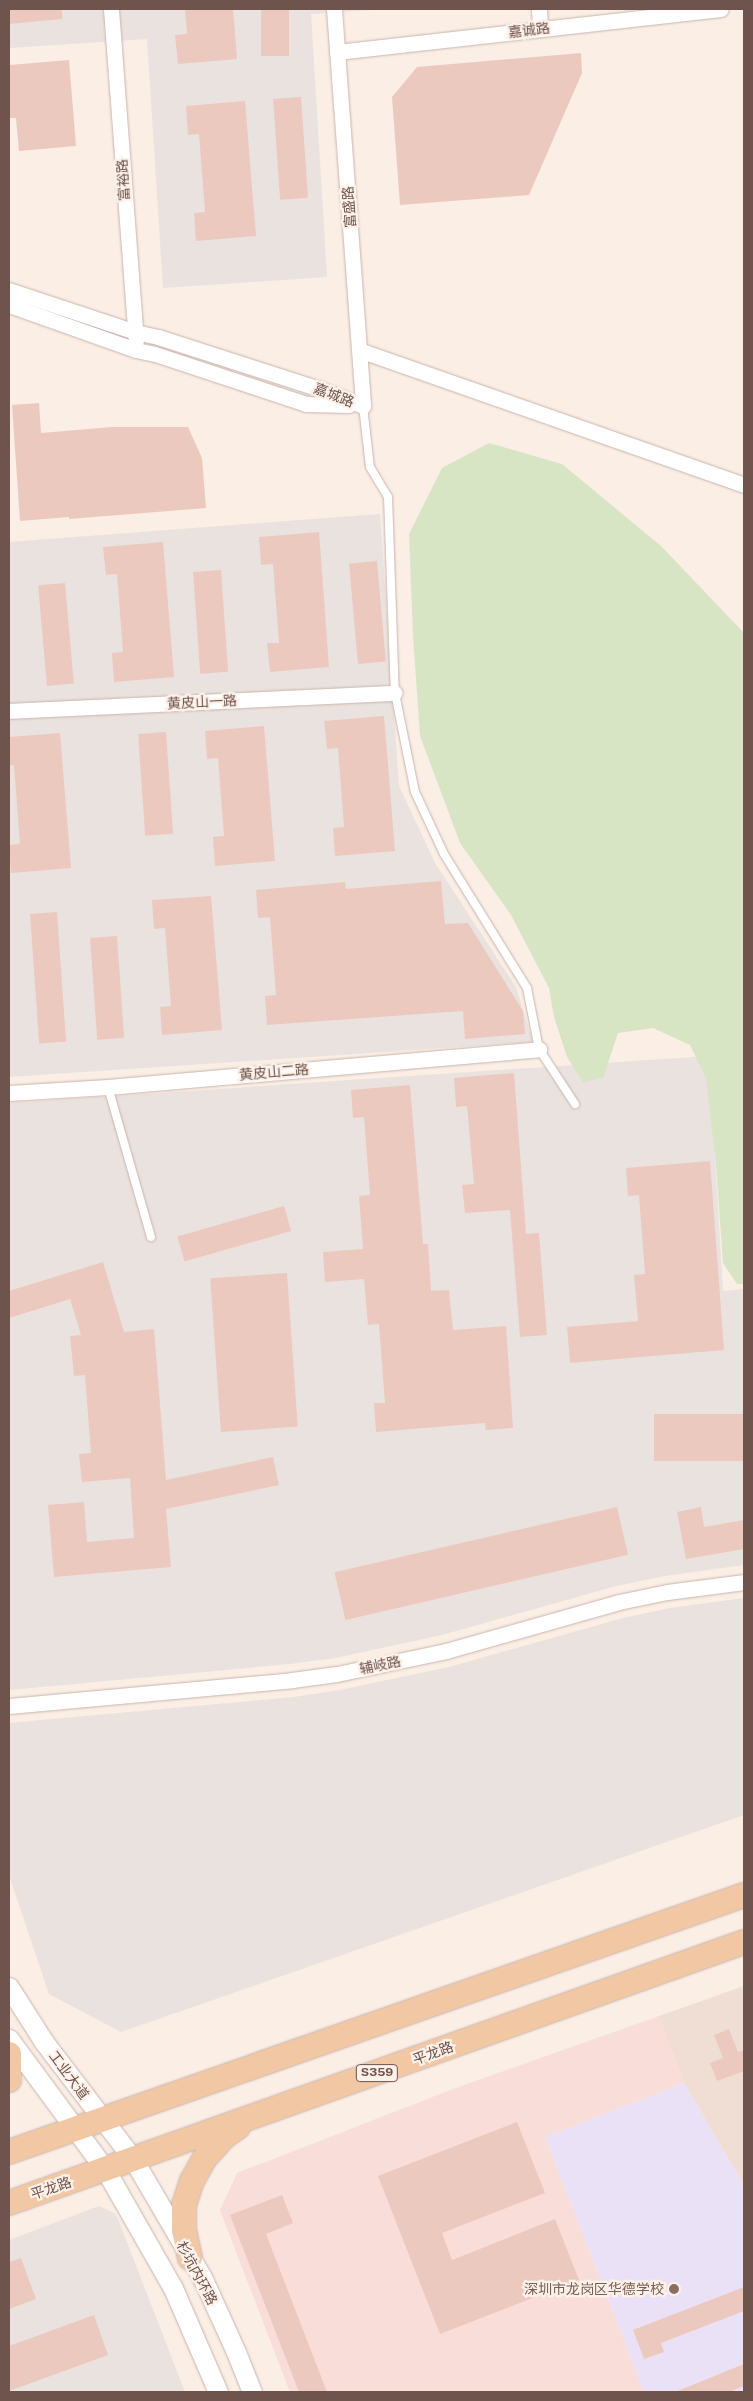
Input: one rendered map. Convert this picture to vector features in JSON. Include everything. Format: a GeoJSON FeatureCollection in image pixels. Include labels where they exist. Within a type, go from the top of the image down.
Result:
{"type":"FeatureCollection","features":[{"type":"Feature","properties":{"kind":"main road"},"geometry":{"type":"LineString","coordinates":[[9,2152],[744,1895]]}},
{"type":"Feature","properties":{"kind":"main road","name":"平龙路"},"geometry":{"type":"LineString","coordinates":[[9,2203],[744,1942]]}},
{"type":"Feature","properties":{"kind":"main road"},"geometry":{"type":"LineString","coordinates":[[9,2054],[9,2080]]}},
{"type":"Feature","properties":{"kind":"main road"},"geometry":{"type":"LineString","coordinates":[[190,2258],[184,2230],[184,2205],[192,2181],[205,2158],[225,2136],[253,2117]]}},
{"type":"Feature","properties":{"kind":"street","name":"富裕路"},"geometry":{"type":"LineString","coordinates":[[111,9],[136,350]]}},
{"type":"Feature","properties":{"kind":"street","name":"富盛路"},"geometry":{"type":"LineString","coordinates":[[334,9],[363,406]]}},
{"type":"Feature","properties":{"kind":"street"},"geometry":{"type":"LineString","coordinates":[[538,9],[540,29]]}},
{"type":"Feature","properties":{"kind":"street","name":"嘉诚路"},"geometry":{"type":"LineString","coordinates":[[337,52],[721,9]]}},
{"type":"Feature","properties":{"kind":"street","name":"嘉城路"},"geometry":{"type":"LineString","coordinates":[[9,290],[135,332],[158,337],[317,388],[363,406]]}},
{"type":"Feature","properties":{"kind":"street","name":"嘉城路"},"geometry":{"type":"LineString","coordinates":[[9,306],[136,350],[155,354],[306,404],[363,406]]}},
{"type":"Feature","properties":{"kind":"street"},"geometry":{"type":"LineString","coordinates":[[359,350],[744,486]]}},
{"type":"Feature","properties":{"kind":"street","name":"黄皮山一路"},"geometry":{"type":"LineString","coordinates":[[9,711],[395,693]]}},
{"type":"Feature","properties":{"kind":"street","name":"黄皮山二路"},"geometry":{"type":"LineString","coordinates":[[9,1093],[108,1087],[540,1049]]}},
{"type":"Feature","properties":{"kind":"street","name":"辅岐路"},"geometry":{"type":"LineString","coordinates":[[9,1706],[292,1680],[337,1674],[446,1651],[619,1602],[667,1592],[744,1582]]}},
{"type":"Feature","properties":{"kind":"street","name":"工业大道"},"geometry":{"type":"LineString","coordinates":[[9,1987],[44,2042],[133,2159]]}},
{"type":"Feature","properties":{"kind":"street","name":"工业大道"},"geometry":{"type":"LineString","coordinates":[[9,2039],[105,2169]]}},
{"type":"Feature","properties":{"kind":"street","name":"杉坑内环路"},"geometry":{"type":"LineString","coordinates":[[133,2159],[190,2258],[236,2352],[252,2392]]}},
{"type":"Feature","properties":{"kind":"street","name":"杉坑内环路"},"geometry":{"type":"LineString","coordinates":[[105,2169],[173,2288],[218,2392]]}},
{"type":"Feature","properties":{"kind":"lane"},"geometry":{"type":"LineString","coordinates":[[363,406],[370,466],[388,497],[395,693],[416,792],[444,854],[527,988],[540,1049],[575,1104]]}},
{"type":"Feature","properties":{"kind":"lane"},"geometry":{"type":"LineString","coordinates":[[108,1087],[151,1237]]}},
{"type":"Feature","properties":{"kind":"shaded area"},"geometry":{"type":"Polygon","coordinates":[[[9,9],[387,9],[311,14],[327,277],[163,288],[147,39],[9,48],[9,9]]]}},
{"type":"Feature","properties":{"kind":"shaded area"},"geometry":{"type":"Polygon","coordinates":[[[380,514],[399,786],[435,863],[516,987],[533,1042],[9,1077],[9,542],[380,514]]]}},
{"type":"Feature","properties":{"kind":"shaded area"},"geometry":{"type":"Polygon","coordinates":[[[709,1056],[723,1291],[744,1289],[744,1565],[665,1576],[616,1586],[442,1635],[335,1658],[290,1664],[9,1690],[9,1103],[709,1056]]]}},
{"type":"Feature","properties":{"kind":"shaded area"},"geometry":{"type":"Polygon","coordinates":[[[744,1598],[744,1815],[121,2032],[49,1994],[9,1875],[9,1723],[294,1697],[340,1690],[449,1667],[623,1618],[670,1608],[744,1598]]]}},
{"type":"Feature","properties":{"kind":"shaded area"},"geometry":{"type":"Polygon","coordinates":[[[744,1986],[744,2185],[684,2083],[659,2016],[744,1986]]]}},
{"type":"Feature","properties":{"kind":"shaded area"},"geometry":{"type":"Polygon","coordinates":[[[659,2016],[684,2083],[545,2137],[644,2392],[290,2392],[220,2210],[237,2173],[453,2089],[659,2016]]]}},
{"type":"Feature","properties":{"kind":"shaded area","name":"深圳市龙岗区华德学校"},"geometry":{"type":"Polygon","coordinates":[[[684,2083],[744,2185],[744,2392],[644,2392],[545,2137],[684,2083]]]}},
{"type":"Feature","properties":{"kind":"shaded area"},"geometry":{"type":"Polygon","coordinates":[[[99,2206],[116,2214],[185,2392],[9,2392],[9,2240],[99,2206]]]}},
{"type":"Feature","properties":{"kind":"green space"},"geometry":{"type":"Polygon","coordinates":[[[489,443],[562,464],[661,546],[744,633],[744,1284],[737,1284],[723,1263],[716,1165],[706,1078],[690,1045],[653,1028],[618,1033],[603,1078],[583,1082],[567,1057],[554,1017],[549,988],[511,915],[460,843],[420,736],[413,636],[409,534],[442,468],[489,443]]]}},
{"type":"Feature","properties":{"kind":"building"},"geometry":{"type":"Polygon","coordinates":[[[9,9],[62,9],[62,19],[9,24],[9,9]]]}},
{"type":"Feature","properties":{"kind":"building"},"geometry":{"type":"Polygon","coordinates":[[[185,9],[233,9],[237,59],[178,64],[175,35],[187,34],[185,9]]]}},
{"type":"Feature","properties":{"kind":"building"},"geometry":{"type":"Polygon","coordinates":[[[261,9],[289,9],[289,56],[261,56],[261,9]]]}},
{"type":"Feature","properties":{"kind":"building"},"geometry":{"type":"Polygon","coordinates":[[[581,53],[582,73],[529,195],[400,205],[392,97],[417,67],[581,53]]]}},
{"type":"Feature","properties":{"kind":"building"},"geometry":{"type":"Polygon","coordinates":[[[69,60],[76,146],[19,151],[16,118],[9,118],[9,65],[69,60]]]}},
{"type":"Feature","properties":{"kind":"building"},"geometry":{"type":"Polygon","coordinates":[[[301,97],[308,198],[280,200],[273,99],[301,97]]]}},
{"type":"Feature","properties":{"kind":"building"},"geometry":{"type":"Polygon","coordinates":[[[245,101],[256,236],[196,241],[194,213],[205,212],[199,134],[188,135],[186,106],[245,101]]]}},
{"type":"Feature","properties":{"kind":"building"},"geometry":{"type":"Polygon","coordinates":[[[39,403],[41,433],[112,427],[188,427],[202,458],[206,508],[20,521],[12,405],[39,403]]]}},
{"type":"Feature","properties":{"kind":"building"},"geometry":{"type":"Polygon","coordinates":[[[319,532],[329,667],[270,672],[267,643],[279,643],[273,564],[261,565],[259,537],[319,532]]]}},
{"type":"Feature","properties":{"kind":"building"},"geometry":{"type":"Polygon","coordinates":[[[163,542],[174,677],[114,682],[112,653],[123,652],[117,574],[106,575],[103,547],[163,542]]]}},
{"type":"Feature","properties":{"kind":"building"},"geometry":{"type":"Polygon","coordinates":[[[377,561],[386,662],[358,664],[349,563],[377,561]]]}},
{"type":"Feature","properties":{"kind":"building"},"geometry":{"type":"Polygon","coordinates":[[[221,570],[228,672],[200,674],[193,572],[221,570]]]}},
{"type":"Feature","properties":{"kind":"building"},"geometry":{"type":"Polygon","coordinates":[[[65,583],[74,684],[47,686],[38,585],[65,583]]]}},
{"type":"Feature","properties":{"kind":"building"},"geometry":{"type":"Polygon","coordinates":[[[384,716],[395,851],[335,856],[333,828],[344,827],[338,748],[327,749],[324,721],[384,716]]]}},
{"type":"Feature","properties":{"kind":"building"},"geometry":{"type":"Polygon","coordinates":[[[264,726],[275,861],[215,866],[213,837],[224,836],[218,758],[207,759],[205,731],[264,726]]]}},
{"type":"Feature","properties":{"kind":"building"},"geometry":{"type":"Polygon","coordinates":[[[166,732],[173,834],[145,836],[138,734],[166,732]]]}},
{"type":"Feature","properties":{"kind":"building"},"geometry":{"type":"Polygon","coordinates":[[[60,733],[71,868],[11,873],[9,845],[20,844],[14,765],[9,766],[9,737],[60,733]]]}},
{"type":"Feature","properties":{"kind":"building"},"geometry":{"type":"Polygon","coordinates":[[[441,881],[445,924],[468,923],[523,1011],[525,1034],[465,1039],[463,1011],[267,1025],[265,996],[276,995],[270,917],[258,918],[256,890],[345,882],[346,889],[441,881]]]}},
{"type":"Feature","properties":{"kind":"building"},"geometry":{"type":"Polygon","coordinates":[[[211,896],[222,1030],[162,1035],[160,1007],[171,1006],[165,928],[154,929],[152,900],[211,896]]]}},
{"type":"Feature","properties":{"kind":"building"},"geometry":{"type":"Polygon","coordinates":[[[57,912],[66,1042],[39,1044],[30,914],[57,912]]]}},
{"type":"Feature","properties":{"kind":"building"},"geometry":{"type":"Polygon","coordinates":[[[117,936],[124,1038],[97,1040],[90,938],[117,936]]]}},
{"type":"Feature","properties":{"kind":"building"},"geometry":{"type":"Polygon","coordinates":[[[514,1073],[526,1234],[539,1233],[547,1335],[520,1337],[510,1210],[465,1213],[462,1185],[474,1184],[467,1106],[456,1107],[454,1078],[514,1073]]]}},
{"type":"Feature","properties":{"kind":"building"},"geometry":{"type":"Polygon","coordinates":[[[410,1085],[423,1244],[428,1244],[431,1291],[449,1290],[453,1330],[506,1326],[513,1428],[486,1430],[485,1423],[376,1432],[374,1403],[385,1403],[379,1324],[368,1325],[364,1279],[325,1282],[323,1252],[363,1249],[359,1196],[370,1195],[364,1117],[353,1118],[351,1090],[410,1085]]]}},
{"type":"Feature","properties":{"kind":"building"},"geometry":{"type":"Polygon","coordinates":[[[710,1161],[724,1350],[570,1363],[567,1327],[638,1321],[634,1275],[645,1274],[639,1195],[628,1196],[626,1168],[710,1161]]]}},
{"type":"Feature","properties":{"kind":"building"},"geometry":{"type":"Polygon","coordinates":[[[284,1206],[291,1231],[184,1262],[177,1237],[284,1206]]]}},
{"type":"Feature","properties":{"kind":"building"},"geometry":{"type":"Polygon","coordinates":[[[103,1262],[124,1332],[154,1329],[166,1480],[273,1457],[279,1485],[166,1509],[171,1567],[54,1577],[48,1505],[84,1502],[87,1542],[134,1538],[130,1478],[82,1482],[79,1454],[91,1453],[85,1375],[74,1376],[70,1336],[81,1335],[70,1299],[9,1318],[9,1291],[103,1262]]]}},
{"type":"Feature","properties":{"kind":"building"},"geometry":{"type":"Polygon","coordinates":[[[287,1273],[298,1427],[221,1432],[210,1278],[287,1273]]]}},
{"type":"Feature","properties":{"kind":"building"},"geometry":{"type":"Polygon","coordinates":[[[654,1414],[744,1414],[744,1461],[654,1461],[654,1414]]]}},
{"type":"Feature","properties":{"kind":"building"},"geometry":{"type":"Polygon","coordinates":[[[617,1507],[628,1555],[345,1620],[334,1572],[617,1507]]]}},
{"type":"Feature","properties":{"kind":"building"},"geometry":{"type":"Polygon","coordinates":[[[701,1507],[704,1527],[744,1520],[744,1549],[686,1559],[677,1512],[701,1507]]]}},
{"type":"Feature","properties":{"kind":"building"},"geometry":{"type":"Polygon","coordinates":[[[729,2029],[738,2052],[744,2050],[744,2071],[717,2081],[710,2063],[723,2058],[714,2035],[729,2029]]]}},
{"type":"Feature","properties":{"kind":"building"},"geometry":{"type":"Polygon","coordinates":[[[517,2122],[545,2193],[442,2233],[452,2260],[555,2219],[579,2280],[440,2334],[378,2176],[517,2122]]]}},
{"type":"Feature","properties":{"kind":"building"},"geometry":{"type":"Polygon","coordinates":[[[282,2195],[293,2223],[266,2234],[327,2392],[299,2392],[230,2215],[282,2195]]]}},
{"type":"Feature","properties":{"kind":"building"},"geometry":{"type":"Polygon","coordinates":[[[21,2258],[36,2299],[9,2309],[9,2262],[21,2258]]]}},
{"type":"Feature","properties":{"kind":"building"},"geometry":{"type":"Polygon","coordinates":[[[744,2287],[744,2311],[661,2343],[664,2352],[644,2359],[633,2330],[744,2287]]]}},
{"type":"Feature","properties":{"kind":"building"},"geometry":{"type":"Polygon","coordinates":[[[94,2315],[108,2355],[9,2391],[9,2346],[94,2315]]]}},
{"type":"Feature","properties":{"kind":"building"},"geometry":{"type":"Polygon","coordinates":[[[744,2364],[744,2386],[729,2392],[675,2392],[744,2364]]]}},
{"type":"Feature","properties":{"kind":"place","name":"深圳市龙岗区华德学校"},"geometry":{"type":"Point","coordinates":[674,2289]}}]}
